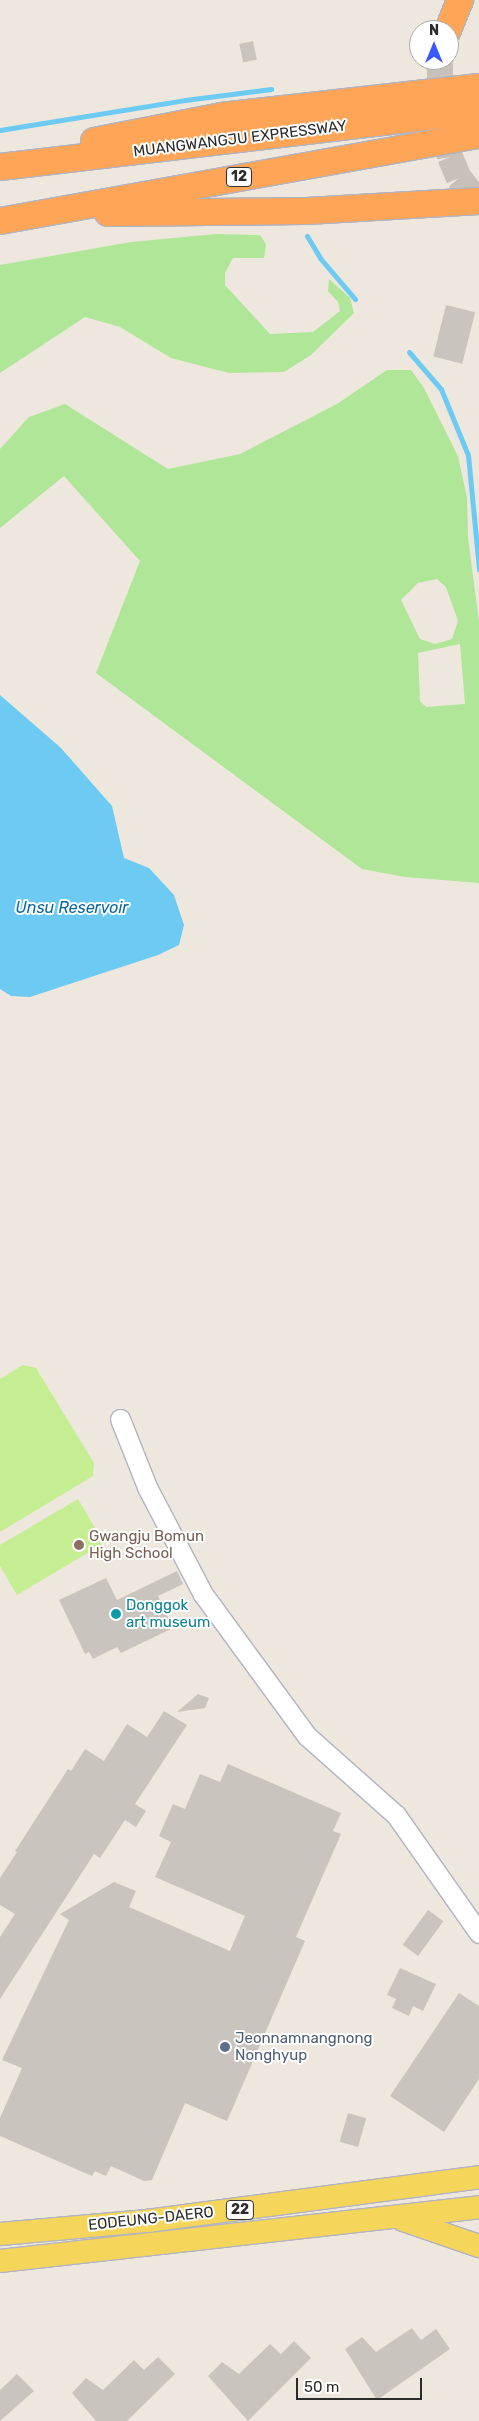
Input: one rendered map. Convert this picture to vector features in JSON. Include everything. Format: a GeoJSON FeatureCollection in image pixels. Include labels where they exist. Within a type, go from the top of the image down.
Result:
{"type":"FeatureCollection","features":[{"type":"Feature","properties":{"kind":"highway"},"geometry":{"type":"LineString","coordinates":[[452,20],[460,0]]}},
{"type":"Feature","properties":{"kind":"highway"},"geometry":{"type":"LineString","coordinates":[[26,164],[62,150],[97,141],[221,116],[479,87]]}},
{"type":"Feature","properties":{"kind":"highway","name":"MUANGWANGJU EXPRESSWAY"},"geometry":{"type":"LineString","coordinates":[[0,167],[479,110]]}},
{"type":"Feature","properties":{"kind":"highway","name":"12"},"geometry":{"type":"LineString","coordinates":[[0,221],[479,135]]}},
{"type":"Feature","properties":{"kind":"highway"},"geometry":{"type":"LineString","coordinates":[[40,214],[306,211],[479,201]]}},
{"type":"Feature","properties":{"kind":"highway"},"geometry":{"type":"LineString","coordinates":[[306,211],[479,219]]}},
{"type":"Feature","properties":{"kind":"main road","name":"EODEUNG-DAERO"},"geometry":{"type":"LineString","coordinates":[[0,2234],[147,2221],[478,2176]]}},
{"type":"Feature","properties":{"kind":"main road","name":"EODEUNG-DAERO"},"geometry":{"type":"LineString","coordinates":[[0,2261],[479,2207]]}},
{"type":"Feature","properties":{"kind":"main road"},"geometry":{"type":"LineString","coordinates":[[392,2217],[431,2227],[479,2246]]}},
{"type":"Feature","properties":{"kind":"street"},"geometry":{"type":"LineString","coordinates":[[120,1419],[147,1487],[203,1594],[307,1736],[396,1816],[479,1933]]}},
{"type":"Feature","properties":{"kind":"green space"},"geometry":{"type":"Polygon","coordinates":[[[216,234],[260,235],[266,244],[264,258],[233,258],[225,273],[225,285],[270,334],[313,332],[340,311],[338,302],[328,291],[329,279],[350,298],[354,313],[311,355],[284,372],[229,373],[171,358],[120,327],[85,317],[0,373],[0,265],[131,242],[216,234]]]}},
{"type":"Feature","properties":{"kind":"green space"},"geometry":{"type":"Polygon","coordinates":[[[387,370],[411,370],[424,388],[458,456],[467,498],[468,538],[479,622],[479,883],[405,877],[362,869],[96,673],[140,561],[64,476],[0,528],[0,449],[29,417],[65,404],[168,469],[240,454],[337,404],[387,370]],[[437,579],[418,583],[401,600],[420,639],[435,644],[452,639],[458,621],[446,587],[437,579]],[[460,644],[418,653],[420,701],[426,707],[465,704],[460,644]]]}},
{"type":"Feature","properties":{"kind":"green space"},"geometry":{"type":"Polygon","coordinates":[[[23,1365],[36,1368],[94,1463],[93,1476],[0,1532],[0,1379],[23,1365]]]}},
{"type":"Feature","properties":{"kind":"green space"},"geometry":{"type":"Polygon","coordinates":[[[78,1499],[104,1543],[17,1595],[0,1566],[0,1545],[78,1499]]]}},
{"type":"Feature","properties":{"kind":"water","name":"Unsu Reservoir"},"geometry":{"type":"Polygon","coordinates":[[[0,695],[61,748],[112,806],[124,858],[149,868],[174,895],[184,925],[179,945],[158,955],[30,997],[11,996],[0,989],[0,695]]]}},
{"type":"Feature","properties":{"kind":"building"},"geometry":{"type":"Polygon","coordinates":[[[253,41],[257,60],[243,62],[239,44],[253,41]]]}},
{"type":"Feature","properties":{"kind":"building"},"geometry":{"type":"Polygon","coordinates":[[[446,305],[475,312],[462,364],[433,356],[446,305]]]}},
{"type":"Feature","properties":{"kind":"building","name":"Donggok art museum"},"geometry":{"type":"Polygon","coordinates":[[[177,1571],[183,1584],[158,1596],[173,1628],[121,1653],[117,1647],[93,1659],[89,1652],[85,1654],[59,1600],[106,1578],[117,1600],[177,1571]]]}},
{"type":"Feature","properties":{"kind":"building"},"geometry":{"type":"Polygon","coordinates":[[[198,1694],[209,1698],[205,1708],[177,1712],[198,1694]]]}},
{"type":"Feature","properties":{"kind":"building"},"geometry":{"type":"Polygon","coordinates":[[[164,1711],[187,1725],[135,1804],[146,1811],[136,1827],[125,1820],[100,1858],[94,1854],[0,1999],[0,1937],[15,1914],[0,1905],[0,1878],[17,1852],[15,1851],[68,1769],[71,1771],[85,1749],[104,1761],[127,1724],[147,1737],[164,1711]]]}},
{"type":"Feature","properties":{"kind":"building"},"geometry":{"type":"Polygon","coordinates":[[[228,1764],[341,1813],[333,1831],[341,1834],[296,1937],[305,1941],[227,2121],[185,2103],[152,2180],[144,2181],[111,2166],[106,2176],[95,2171],[92,2176],[0,2136],[0,2118],[22,2068],[2,2060],[69,1920],[60,1914],[114,1882],[136,1891],[129,1907],[230,1951],[245,1916],[155,1877],[171,1842],[159,1836],[173,1804],[185,1809],[200,1774],[220,1782],[228,1764]]]}},
{"type":"Feature","properties":{"kind":"building"},"geometry":{"type":"Polygon","coordinates":[[[428,1910],[443,1921],[418,1956],[403,1945],[428,1910]]]}},
{"type":"Feature","properties":{"kind":"building"},"geometry":{"type":"Polygon","coordinates":[[[400,1968],[436,1984],[423,2011],[413,2006],[409,2016],[392,2008],[396,1999],[387,1995],[400,1968]]]}},
{"type":"Feature","properties":{"kind":"building"},"geometry":{"type":"Polygon","coordinates":[[[459,1993],[479,2006],[479,2079],[444,2132],[390,2096],[459,1993]]]}},
{"type":"Feature","properties":{"kind":"building"},"geometry":{"type":"Polygon","coordinates":[[[348,2113],[366,2118],[358,2147],[340,2142],[348,2113]]]}},
{"type":"Feature","properties":{"kind":"building"},"geometry":{"type":"Polygon","coordinates":[[[412,2328],[421,2340],[436,2329],[450,2349],[377,2400],[345,2349],[362,2337],[376,2352],[412,2328]]]}},
{"type":"Feature","properties":{"kind":"building"},"geometry":{"type":"Polygon","coordinates":[[[294,2341],[311,2358],[248,2421],[208,2376],[222,2362],[239,2374],[270,2344],[281,2354],[294,2341]]]}},
{"type":"Feature","properties":{"kind":"building"},"geometry":{"type":"Polygon","coordinates":[[[158,2357],[175,2374],[127,2421],[96,2421],[72,2393],[86,2378],[103,2390],[134,2360],[144,2370],[158,2357]]]}},
{"type":"Feature","properties":{"kind":"building"},"geometry":{"type":"Polygon","coordinates":[[[17,2374],[34,2391],[0,2421],[0,2390],[17,2374]]]}},
{"type":"Feature","properties":{"kind":"waterway"},"geometry":{"type":"LineString","coordinates":[[0,130],[185,100],[271,89]]}},
{"type":"Feature","properties":{"kind":"waterway"},"geometry":{"type":"LineString","coordinates":[[307,236],[320,258],[355,299]]}},
{"type":"Feature","properties":{"kind":"waterway"},"geometry":{"type":"LineString","coordinates":[[409,352],[441,389],[468,455],[479,569]]}},
{"type":"Feature","properties":{"kind":"tunnel"},"geometry":{"type":"LineString","coordinates":[[440,70],[440,97],[450,157],[459,178],[479,203]]}},
{"type":"Feature","properties":{"kind":"place","name":"Gwangju Bomun High School"},"geometry":{"type":"Point","coordinates":[79,1545]}},
{"type":"Feature","properties":{"kind":"place","name":"Donggok art museum"},"geometry":{"type":"Point","coordinates":[116,1614]}},
{"type":"Feature","properties":{"kind":"place","name":"Jeonnamnangnong Nonghyup"},"geometry":{"type":"Point","coordinates":[225,2047]}}]}
